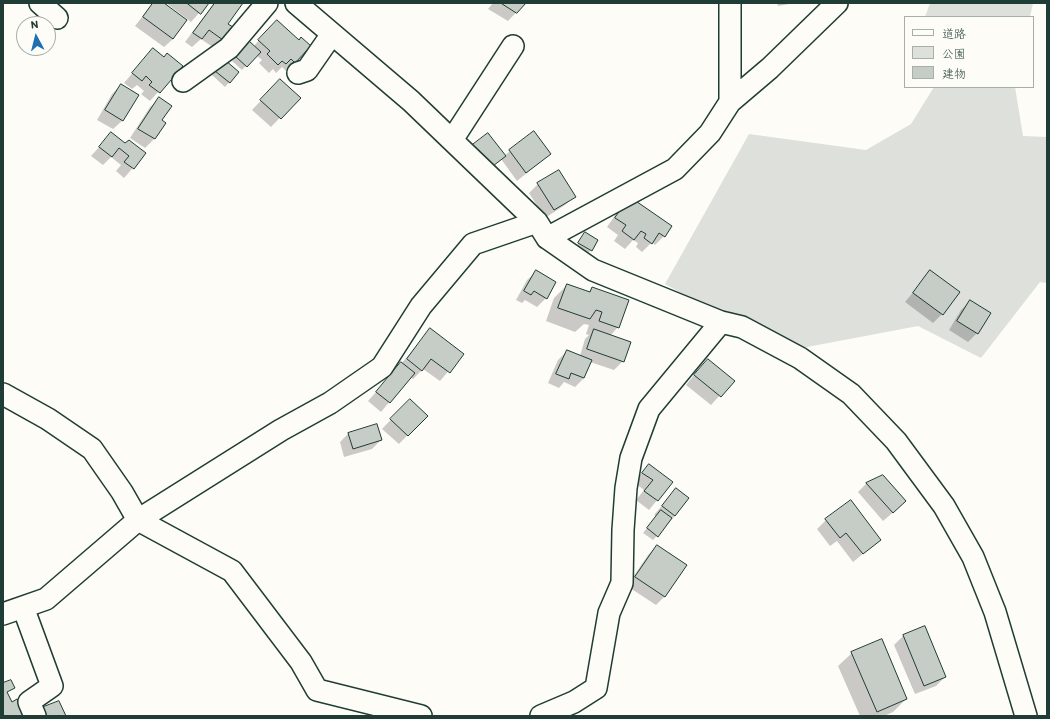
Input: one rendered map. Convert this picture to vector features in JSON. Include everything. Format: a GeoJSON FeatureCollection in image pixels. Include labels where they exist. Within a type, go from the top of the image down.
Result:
{"type":"FeatureCollection","features":[{"type":"Feature","properties":{"kind":"street"},"geometry":{"type":"LineString","coordinates":[[40,3],[57,18]]}},
{"type":"Feature","properties":{"kind":"street"},"geometry":{"type":"LineString","coordinates":[[183,80],[229,48],[267,3]]}},
{"type":"Feature","properties":{"kind":"street"},"geometry":{"type":"LineString","coordinates":[[296,3],[411,101],[542,230],[593,270],[721,322],[742,327],[800,358],[851,394],[896,440],[944,506],[973,557],[995,612],[1026,716]]}},
{"type":"Feature","properties":{"kind":"street"},"geometry":{"type":"LineString","coordinates":[[730,3],[730,102]]}},
{"type":"Feature","properties":{"kind":"street"},"geometry":{"type":"LineString","coordinates":[[3,614],[46,599],[138,520],[281,430],[330,403],[382,367],[421,306],[473,244],[542,230],[675,169],[710,133],[730,102],[770,68],[837,3]]}},
{"type":"Feature","properties":{"kind":"street"},"geometry":{"type":"LineString","coordinates":[[298,73],[308,70],[332,34]]}},
{"type":"Feature","properties":{"kind":"street"},"geometry":{"type":"LineString","coordinates":[[452,140],[513,46]]}},
{"type":"Feature","properties":{"kind":"street"},"geometry":{"type":"LineString","coordinates":[[542,716],[574,702],[596,688],[609,612],[622,582],[623,530],[626,488],[631,458],[649,409],[721,322]]}},
{"type":"Feature","properties":{"kind":"street"},"geometry":{"type":"LineString","coordinates":[[3,394],[48,419],[92,449],[122,492],[138,520],[232,571],[301,662],[317,690],[421,716]]}},
{"type":"Feature","properties":{"kind":"street"},"geometry":{"type":"LineString","coordinates":[[23,607],[52,686],[29,702],[35,716]]}},
{"type":"Feature","properties":{"kind":"green space"},"geometry":{"type":"Polygon","coordinates":[[[930,3],[1033,3],[1030,16],[925,16],[930,3]]]}},
{"type":"Feature","properties":{"kind":"green space"},"geometry":{"type":"Polygon","coordinates":[[[933,88],[1015,88],[1023,136],[1047,137],[1047,283],[1040,282],[981,358],[918,326],[786,351],[665,284],[749,134],[866,150],[911,124],[933,88]]]}},
{"type":"Feature","properties":{"kind":"building"},"geometry":{"type":"Polygon","coordinates":[[[153,3],[164,3],[187,20],[173,39],[143,17],[153,3]]]}},
{"type":"Feature","properties":{"kind":"building"},"geometry":{"type":"Polygon","coordinates":[[[187,3],[209,3],[201,14],[187,3]]]}},
{"type":"Feature","properties":{"kind":"building"},"geometry":{"type":"Polygon","coordinates":[[[215,3],[243,3],[228,24],[233,27],[223,40],[209,30],[202,39],[193,33],[215,3]]]}},
{"type":"Feature","properties":{"kind":"building"},"geometry":{"type":"Polygon","coordinates":[[[501,3],[526,3],[517,13],[501,3]]]}},
{"type":"Feature","properties":{"kind":"building"},"geometry":{"type":"Polygon","coordinates":[[[277,20],[299,40],[301,37],[311,46],[295,63],[291,59],[286,64],[282,61],[278,65],[267,54],[270,51],[258,40],[277,20]]]}},
{"type":"Feature","properties":{"kind":"building"},"geometry":{"type":"Polygon","coordinates":[[[249,41],[261,52],[247,67],[235,56],[249,41]]]}},
{"type":"Feature","properties":{"kind":"building"},"geometry":{"type":"Polygon","coordinates":[[[153,48],[164,57],[167,53],[183,66],[160,93],[149,85],[152,82],[146,76],[142,81],[132,73],[153,48]]]}},
{"type":"Feature","properties":{"kind":"building"},"geometry":{"type":"Polygon","coordinates":[[[225,60],[239,72],[230,83],[215,71],[225,60]]]}},
{"type":"Feature","properties":{"kind":"building"},"geometry":{"type":"Polygon","coordinates":[[[280,79],[301,98],[281,119],[260,100],[280,79]]]}},
{"type":"Feature","properties":{"kind":"building"},"geometry":{"type":"Polygon","coordinates":[[[121,84],[139,95],[123,121],[105,110],[121,84]]]}},
{"type":"Feature","properties":{"kind":"building"},"geometry":{"type":"Polygon","coordinates":[[[159,97],[172,106],[162,120],[166,123],[155,139],[138,129],[159,97]]]}},
{"type":"Feature","properties":{"kind":"building"},"geometry":{"type":"Polygon","coordinates":[[[534,131],[551,154],[526,173],[509,150],[534,131]]]}},
{"type":"Feature","properties":{"kind":"building"},"geometry":{"type":"Polygon","coordinates":[[[111,132],[125,143],[129,140],[146,153],[134,169],[124,162],[129,156],[119,148],[112,157],[99,147],[111,132]]]}},
{"type":"Feature","properties":{"kind":"building"},"geometry":{"type":"Polygon","coordinates":[[[488,133],[506,156],[489,169],[471,146],[488,133]]]}},
{"type":"Feature","properties":{"kind":"building"},"geometry":{"type":"Polygon","coordinates":[[[559,170],[576,197],[554,210],[537,183],[559,170]]]}},
{"type":"Feature","properties":{"kind":"building"},"geometry":{"type":"Polygon","coordinates":[[[630,197],[672,226],[665,237],[659,233],[652,244],[644,238],[646,234],[641,231],[634,240],[622,231],[626,225],[615,218],[630,197]]]}},
{"type":"Feature","properties":{"kind":"building"},"geometry":{"type":"Polygon","coordinates":[[[585,232],[598,240],[592,251],[578,243],[585,232]]]}},
{"type":"Feature","properties":{"kind":"building"},"geometry":{"type":"Polygon","coordinates":[[[536,270],[556,282],[547,299],[534,291],[531,295],[524,291],[536,270]]]}},
{"type":"Feature","properties":{"kind":"building"},"geometry":{"type":"Polygon","coordinates":[[[930,270],[960,292],[943,315],[913,293],[930,270]]]}},
{"type":"Feature","properties":{"kind":"building"},"geometry":{"type":"Polygon","coordinates":[[[567,284],[590,292],[592,287],[629,300],[619,328],[599,321],[602,312],[596,310],[590,319],[558,308],[567,284]]]}},
{"type":"Feature","properties":{"kind":"building"},"geometry":{"type":"Polygon","coordinates":[[[970,300],[991,313],[978,334],[957,321],[970,300]]]}},
{"type":"Feature","properties":{"kind":"building"},"geometry":{"type":"Polygon","coordinates":[[[430,328],[464,354],[450,373],[431,359],[422,371],[407,359],[430,328]]]}},
{"type":"Feature","properties":{"kind":"building"},"geometry":{"type":"Polygon","coordinates":[[[594,329],[631,342],[624,362],[587,349],[594,329]]]}},
{"type":"Feature","properties":{"kind":"building"},"geometry":{"type":"Polygon","coordinates":[[[567,350],[592,360],[584,378],[571,373],[569,379],[556,374],[567,350]]]}},
{"type":"Feature","properties":{"kind":"building"},"geometry":{"type":"Polygon","coordinates":[[[708,359],[735,381],[721,397],[694,375],[708,359]]]}},
{"type":"Feature","properties":{"kind":"building"},"geometry":{"type":"Polygon","coordinates":[[[401,362],[415,373],[390,403],[376,392],[401,362]]]}},
{"type":"Feature","properties":{"kind":"building"},"geometry":{"type":"Polygon","coordinates":[[[410,399],[428,416],[408,436],[390,419],[410,399]]]}},
{"type":"Feature","properties":{"kind":"building"},"geometry":{"type":"Polygon","coordinates":[[[377,424],[382,440],[353,449],[348,433],[377,424]]]}},
{"type":"Feature","properties":{"kind":"building"},"geometry":{"type":"Polygon","coordinates":[[[649,464],[673,482],[658,501],[644,491],[653,480],[642,473],[649,464]]]}},
{"type":"Feature","properties":{"kind":"building"},"geometry":{"type":"Polygon","coordinates":[[[883,475],[906,501],[893,513],[866,483],[883,475]]]}},
{"type":"Feature","properties":{"kind":"building"},"geometry":{"type":"Polygon","coordinates":[[[676,488],[689,498],[675,516],[662,506],[676,488]]]}},
{"type":"Feature","properties":{"kind":"building"},"geometry":{"type":"Polygon","coordinates":[[[851,500],[881,540],[863,554],[846,533],[840,538],[825,519],[851,500]]]}},
{"type":"Feature","properties":{"kind":"building"},"geometry":{"type":"Polygon","coordinates":[[[661,510],[672,518],[658,537],[647,528],[661,510]]]}},
{"type":"Feature","properties":{"kind":"building"},"geometry":{"type":"Polygon","coordinates":[[[657,545],[687,565],[665,597],[635,577],[657,545]]]}},
{"type":"Feature","properties":{"kind":"building"},"geometry":{"type":"Polygon","coordinates":[[[925,626],[946,677],[924,686],[903,635],[925,626]]]}},
{"type":"Feature","properties":{"kind":"building"},"geometry":{"type":"Polygon","coordinates":[[[882,639],[907,699],[877,712],[851,652],[882,639]]]}},
{"type":"Feature","properties":{"kind":"building"},"geometry":{"type":"Polygon","coordinates":[[[11,680],[15,688],[7,692],[12,702],[17,699],[25,716],[3,716],[3,683],[11,680]]]}},
{"type":"Feature","properties":{"kind":"building"},"geometry":{"type":"Polygon","coordinates":[[[59,701],[66,716],[45,716],[41,708],[59,701]]]}}]}
